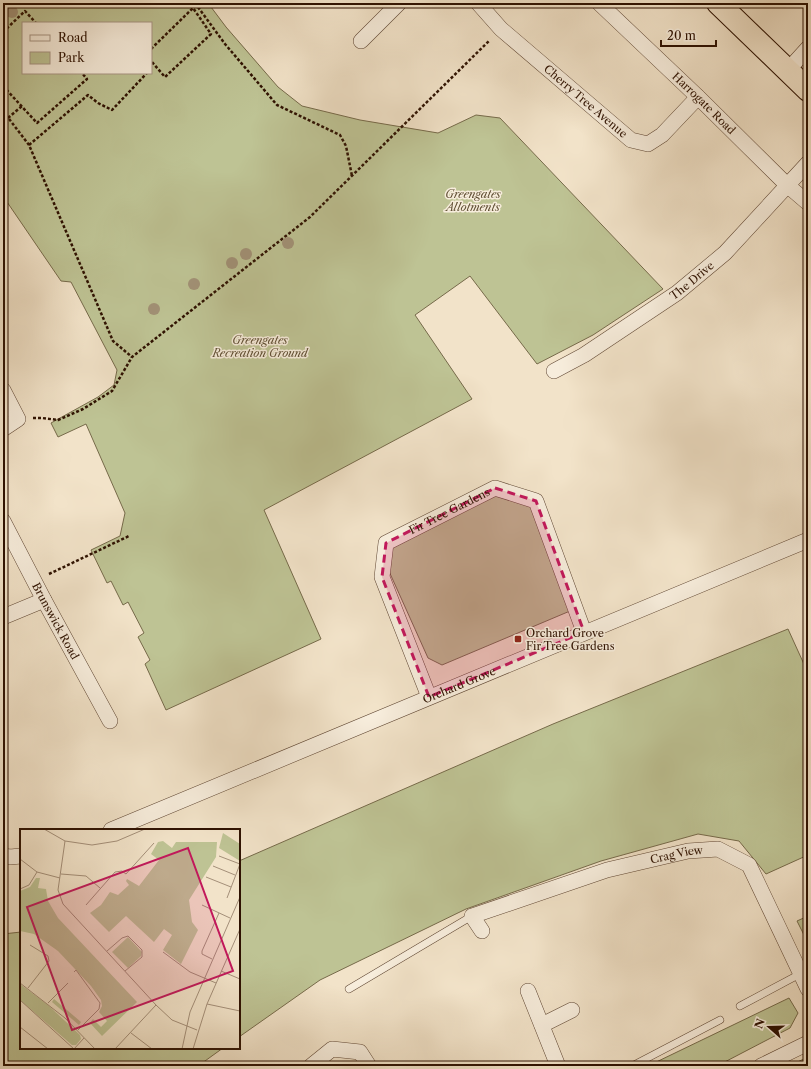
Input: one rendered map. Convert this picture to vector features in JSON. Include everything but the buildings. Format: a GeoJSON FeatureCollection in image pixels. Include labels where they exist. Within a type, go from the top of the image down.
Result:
{"type":"FeatureCollection","features":[{"type":"Feature","properties":{"kind":"highway"},"geometry":{"type":"LineString","coordinates":[[718,3],[808,90]]}},
{"type":"Feature","properties":{"kind":"street"},"geometry":{"type":"LineString","coordinates":[[361,41],[399,3]]}},
{"type":"Feature","properties":{"kind":"street","name":"Cherry Tree Avenue"},"geometry":{"type":"LineString","coordinates":[[478,3],[501,30],[631,140],[648,144],[662,135],[698,97]]}},
{"type":"Feature","properties":{"kind":"street","name":"Harrogate Road"},"geometry":{"type":"LineString","coordinates":[[599,3],[698,97],[787,185],[808,203]]}},
{"type":"Feature","properties":{"kind":"street"},"geometry":{"type":"LineString","coordinates":[[788,70],[808,48]]}},
{"type":"Feature","properties":{"kind":"street","name":"The Drive"},"geometry":{"type":"LineString","coordinates":[[554,370],[584,355],[677,293],[726,253],[808,163]]}},
{"type":"Feature","properties":{"kind":"street"},"geometry":{"type":"LineString","coordinates":[[3,390],[18,420],[3,429]]}},
{"type":"Feature","properties":{"kind":"street","name":"Fir Tree Gardens"},"geometry":{"type":"LineString","coordinates":[[429,697],[382,577],[386,543],[496,488],[536,501],[584,632]]}},
{"type":"Feature","properties":{"kind":"street","name":"Brunswick Road"},"geometry":{"type":"LineString","coordinates":[[3,521],[110,721]]}},
{"type":"Feature","properties":{"kind":"street","name":"Orchard Grove"},"geometry":{"type":"LineString","coordinates":[[113,829],[808,540]]}},
{"type":"Feature","properties":{"kind":"street"},"geometry":{"type":"LineString","coordinates":[[3,617],[44,600]]}},
{"type":"Feature","properties":{"kind":"street","name":"Crag View"},"geometry":{"type":"LineString","coordinates":[[472,916],[607,870],[688,851],[718,849],[749,864],[808,989]]}},
{"type":"Feature","properties":{"kind":"street"},"geometry":{"type":"LineString","coordinates":[[3,856],[20,856]]}},
{"type":"Feature","properties":{"kind":"street"},"geometry":{"type":"LineString","coordinates":[[472,916],[482,931]]}},
{"type":"Feature","properties":{"kind":"street"},"geometry":{"type":"LineString","coordinates":[[528,991],[558,1066]]}},
{"type":"Feature","properties":{"kind":"street"},"geometry":{"type":"LineString","coordinates":[[542,1025],[572,1010]]}},
{"type":"Feature","properties":{"kind":"street"},"geometry":{"type":"LineString","coordinates":[[761,1066],[808,1043]]}},
{"type":"Feature","properties":{"kind":"street"},"geometry":{"type":"LineString","coordinates":[[311,1066],[332,1049],[360,1052],[370,1066]]}},
{"type":"Feature","properties":{"kind":"lane","name":"Crag View"},"geometry":{"type":"LineString","coordinates":[[349,989],[472,916]]}},
{"type":"Feature","properties":{"kind":"lane"},"geometry":{"type":"LineString","coordinates":[[740,1006],[800,974]]}},
{"type":"Feature","properties":{"kind":"lane"},"geometry":{"type":"LineString","coordinates":[[632,1066],[720,1020]]}},
{"type":"Feature","properties":{"kind":"path"},"geometry":{"type":"LineString","coordinates":[[195,3],[225,44],[277,105],[340,135],[346,146],[352,176]]}},
{"type":"Feature","properties":{"kind":"path"},"geometry":{"type":"LineString","coordinates":[[152,48],[193,8],[211,34],[165,77],[152,63]]}},
{"type":"Feature","properties":{"kind":"path"},"geometry":{"type":"LineString","coordinates":[[3,32],[25,11],[35,22]]}},
{"type":"Feature","properties":{"kind":"path"},"geometry":{"type":"LineString","coordinates":[[18,420],[42,418],[58,420],[83,409],[112,391],[132,357],[310,217],[501,30]]}},
{"type":"Feature","properties":{"kind":"path"},"geometry":{"type":"LineString","coordinates":[[3,86],[37,123],[87,79],[83,74]]}},
{"type":"Feature","properties":{"kind":"path"},"geometry":{"type":"LineString","coordinates":[[29,145],[88,95],[98,103],[112,110],[147,74]]}},
{"type":"Feature","properties":{"kind":"path"},"geometry":{"type":"LineString","coordinates":[[8,118],[22,106]]}},
{"type":"Feature","properties":{"kind":"path"},"geometry":{"type":"LineString","coordinates":[[3,111],[29,145],[113,340],[132,357]]}},
{"type":"Feature","properties":{"kind":"path"},"geometry":{"type":"LineString","coordinates":[[34,581],[129,536]]}},
{"type":"Feature","properties":{"kind":"highlighted area"},"geometry":{"type":"Polygon","coordinates":[[[495,488],[536,501],[584,632],[429,697],[382,577],[386,543],[495,488]]]}},
{"type":"Feature","properties":{"kind":"green space","name":"Greengates Recreation Ground"},"geometry":{"type":"Polygon","coordinates":[[[3,3],[208,3],[226,27],[278,87],[302,106],[360,120],[438,133],[476,115],[500,118],[663,289],[593,335],[537,364],[470,276],[415,315],[472,399],[264,510],[321,639],[166,710],[145,664],[150,660],[138,637],[144,633],[128,602],[123,605],[111,581],[107,583],[91,550],[120,536],[125,513],[86,424],[58,437],[51,423],[98,397],[114,385],[117,370],[71,282],[61,281],[5,199],[3,200],[3,3]]]}},
{"type":"Feature","properties":{"kind":"green space"},"geometry":{"type":"Polygon","coordinates":[[[506,491],[530,505],[570,611],[442,665],[428,658],[388,569],[390,545],[506,491]]]}},
{"type":"Feature","properties":{"kind":"green space"},"geometry":{"type":"Polygon","coordinates":[[[788,629],[808,673],[808,855],[766,874],[739,841],[698,834],[601,861],[466,909],[320,980],[240,1036],[240,861],[553,724],[788,629]]]}},
{"type":"Feature","properties":{"kind":"green space"},"geometry":{"type":"Polygon","coordinates":[[[808,916],[808,943],[797,921],[808,916]]]}},
{"type":"Feature","properties":{"kind":"green space"},"geometry":{"type":"Polygon","coordinates":[[[20,932],[20,1049],[222,1049],[198,1066],[3,1066],[3,934],[20,932]]]}},
{"type":"Feature","properties":{"kind":"green space"},"geometry":{"type":"Polygon","coordinates":[[[789,998],[798,1013],[790,1028],[717,1066],[648,1066],[789,998]]]}},
{"type":"Feature","properties":{"kind":"green space"},"geometry":{"type":"Polygon","coordinates":[[[808,1057],[808,1066],[789,1066],[808,1057]]]}},
{"type":"Feature","properties":{"kind":"place","name":"Orchard Grove Fir Tree Gardens"},"geometry":{"type":"Point","coordinates":[518,639]}},
{"type":"Feature","properties":{"kind":"park label","name":"Greengates Allotments"},"geometry":{"type":"Point","coordinates":[473,200]}}]}
